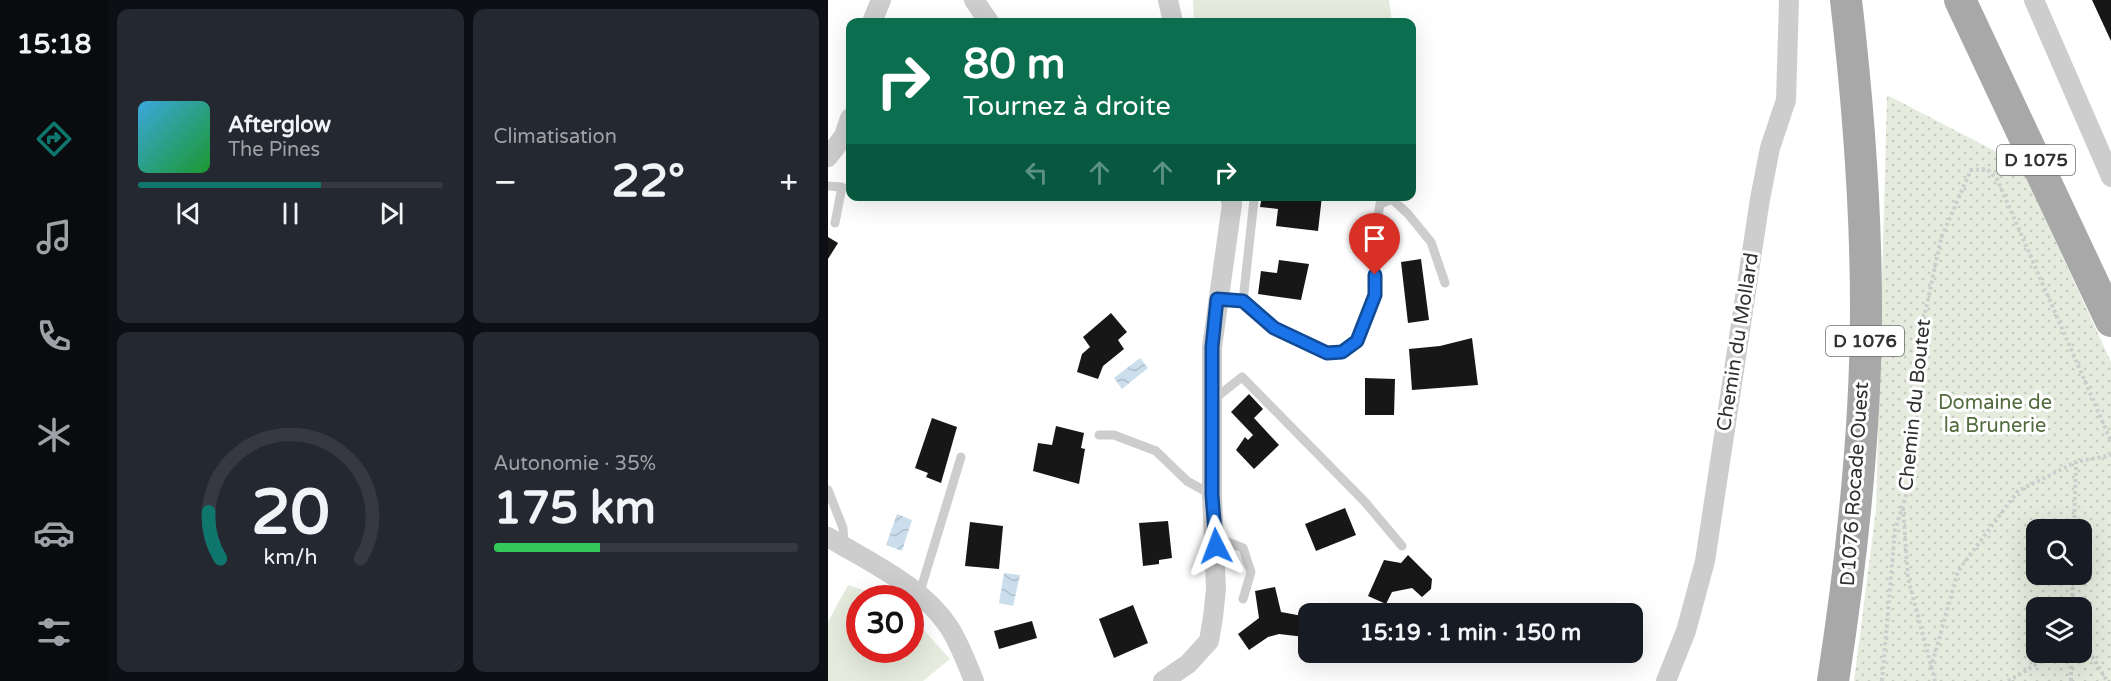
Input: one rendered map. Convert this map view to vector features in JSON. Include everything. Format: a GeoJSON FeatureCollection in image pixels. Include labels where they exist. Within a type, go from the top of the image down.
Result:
{"type":"FeatureCollection","features":[{"type":"Feature","properties":{"kind":"main road","name":"D1076 Rocade Ouest"},"geometry":{"type":"LineString","coordinates":[[1833,681],[1852,554],[1861,450],[1866,311],[1862,172],[1846,0]]}},
{"type":"Feature","properties":{"kind":"main road","name":"D 1075"},"geometry":{"type":"LineString","coordinates":[[1960,0],[2111,321]]}},
{"type":"Feature","properties":{"kind":"street"},"geometry":{"type":"LineString","coordinates":[[874,18],[881,0]]}},
{"type":"Feature","properties":{"kind":"street"},"geometry":{"type":"LineString","coordinates":[[974,0],[986,18]]}},
{"type":"Feature","properties":{"kind":"street"},"geometry":{"type":"LineString","coordinates":[[1168,0],[1172,18]]}},
{"type":"Feature","properties":{"kind":"street","name":"Chemin du Mollard"},"geometry":{"type":"LineString","coordinates":[[1666,681],[1686,631],[1705,561],[1770,148],[1786,100],[1789,0]]}},
{"type":"Feature","properties":{"kind":"street"},"geometry":{"type":"LineString","coordinates":[[2034,0],[2111,177]]}},
{"type":"Feature","properties":{"kind":"street"},"geometry":{"type":"LineString","coordinates":[[828,157],[846,130]]}},
{"type":"Feature","properties":{"kind":"street"},"geometry":{"type":"LineString","coordinates":[[1163,681],[1188,664],[1209,641],[1216,589],[1212,495],[1212,347],[1231,201]]}},
{"type":"Feature","properties":{"kind":"street"},"geometry":{"type":"LineString","coordinates":[[836,542],[903,585]]}},
{"type":"Feature","properties":{"kind":"street"},"geometry":{"type":"LineString","coordinates":[[924,600],[948,626],[974,681]]}},
{"type":"Feature","properties":{"kind":"lane"},"geometry":{"type":"LineString","coordinates":[[828,186],[842,187],[835,223]]}},
{"type":"Feature","properties":{"kind":"lane"},"geometry":{"type":"LineString","coordinates":[[1243,301],[1254,201]]}},
{"type":"Feature","properties":{"kind":"lane"},"geometry":{"type":"LineString","coordinates":[[1217,299],[1243,301],[1274,328],[1327,353],[1342,352],[1357,341],[1375,295],[1375,237],[1380,204],[1387,201]]}},
{"type":"Feature","properties":{"kind":"lane"},"geometry":{"type":"LineString","coordinates":[[1394,201],[1431,242],[1446,283]]}},
{"type":"Feature","properties":{"kind":"lane"},"geometry":{"type":"LineString","coordinates":[[1213,400],[1242,377],[1365,502],[1402,546]]}},
{"type":"Feature","properties":{"kind":"lane"},"geometry":{"type":"LineString","coordinates":[[1099,435],[1114,435],[1156,451],[1187,481],[1212,495]]}},
{"type":"Feature","properties":{"kind":"lane"},"geometry":{"type":"LineString","coordinates":[[922,585],[961,457]]}},
{"type":"Feature","properties":{"kind":"lane"},"geometry":{"type":"LineString","coordinates":[[828,490],[843,528],[836,542]]}},
{"type":"Feature","properties":{"kind":"lane"},"geometry":{"type":"LineString","coordinates":[[1215,537],[1243,548],[1251,572],[1243,599]]}},
{"type":"Feature","properties":{"kind":"path","name":"Chemin du Boutet"},"geometry":{"type":"LineString","coordinates":[[1882,681],[1895,530],[1911,480],[1919,342],[1941,238],[1971,170],[1987,169],[1997,179],[2111,441]]}},
{"type":"Feature","properties":{"kind":"path"},"geometry":{"type":"LineString","coordinates":[[1931,668],[1958,570],[2018,491],[2076,462],[2111,455]]}},
{"type":"Feature","properties":{"kind":"path"},"geometry":{"type":"LineString","coordinates":[[2074,519],[2076,462]]}},
{"type":"Feature","properties":{"kind":"path"},"geometry":{"type":"LineString","coordinates":[[1903,504],[1908,578],[1935,681]]}},
{"type":"Feature","properties":{"kind":"path"},"geometry":{"type":"LineString","coordinates":[[2092,656],[2107,681]]}},
{"type":"Feature","properties":{"kind":"path"},"geometry":{"type":"LineString","coordinates":[[2008,681],[2038,663]]}},
{"type":"Feature","properties":{"kind":"path"},"geometry":{"type":"LineString","coordinates":[[2071,663],[2071,681]]}},
{"type":"Feature","properties":{"kind":"green space"},"geometry":{"type":"Polygon","coordinates":[[[1193,0],[1389,0],[1391,18],[1194,18],[1193,0]]]}},
{"type":"Feature","properties":{"kind":"green space","name":"Domaine de la Brunerie"},"geometry":{"type":"Polygon","coordinates":[[[1887,95],[2020,164],[2111,362],[2111,681],[1854,681],[1876,509],[1887,95]]]}},
{"type":"Feature","properties":{"kind":"green space"},"geometry":{"type":"Polygon","coordinates":[[[846,589],[846,663],[924,663],[924,630],[950,659],[923,681],[828,681],[828,622],[846,589]]]}},
{"type":"Feature","properties":{"kind":"water"},"geometry":{"type":"Polygon","coordinates":[[[1140,358],[1148,368],[1122,389],[1114,378],[1140,358]]]}},
{"type":"Feature","properties":{"kind":"water"},"geometry":{"type":"Polygon","coordinates":[[[897,514],[912,520],[902,551],[886,545],[897,514]]]}},
{"type":"Feature","properties":{"kind":"water"},"geometry":{"type":"Polygon","coordinates":[[[1004,573],[1020,575],[1013,606],[999,603],[1004,573]]]}},
{"type":"Feature","properties":{"kind":"building"},"geometry":{"type":"Polygon","coordinates":[[[2092,0],[2111,0],[2111,41],[2092,0]]]}},
{"type":"Feature","properties":{"kind":"building"},"geometry":{"type":"Polygon","coordinates":[[[1261,201],[1321,201],[1318,231],[1276,226],[1278,209],[1260,207],[1261,201]]]}},
{"type":"Feature","properties":{"kind":"building"},"geometry":{"type":"Polygon","coordinates":[[[828,237],[838,243],[828,259],[828,237]]]}},
{"type":"Feature","properties":{"kind":"building"},"geometry":{"type":"Polygon","coordinates":[[[1421,259],[1429,320],[1408,323],[1401,262],[1421,259]]]}},
{"type":"Feature","properties":{"kind":"building"},"geometry":{"type":"Polygon","coordinates":[[[1279,260],[1309,264],[1301,300],[1258,294],[1261,271],[1277,273],[1279,260]]]}},
{"type":"Feature","properties":{"kind":"building"},"geometry":{"type":"Polygon","coordinates":[[[1111,313],[1127,332],[1118,340],[1124,349],[1103,366],[1098,379],[1077,372],[1082,354],[1090,347],[1083,337],[1111,313]]]}},
{"type":"Feature","properties":{"kind":"building"},"geometry":{"type":"Polygon","coordinates":[[[1472,338],[1478,385],[1412,390],[1409,349],[1440,346],[1472,338]]]}},
{"type":"Feature","properties":{"kind":"building"},"geometry":{"type":"Polygon","coordinates":[[[1365,378],[1395,379],[1394,415],[1365,415],[1365,378]]]}},
{"type":"Feature","properties":{"kind":"building"},"geometry":{"type":"Polygon","coordinates":[[[1249,394],[1263,409],[1254,418],[1279,445],[1254,469],[1236,450],[1245,437],[1248,440],[1253,435],[1231,412],[1249,394]]]}},
{"type":"Feature","properties":{"kind":"building"},"geometry":{"type":"Polygon","coordinates":[[[932,418],[957,427],[941,483],[926,477],[928,473],[915,468],[932,418]]]}},
{"type":"Feature","properties":{"kind":"building"},"geometry":{"type":"Polygon","coordinates":[[[1056,426],[1084,433],[1081,448],[1085,449],[1079,484],[1033,471],[1038,443],[1052,445],[1056,426]]]}},
{"type":"Feature","properties":{"kind":"building"},"geometry":{"type":"Polygon","coordinates":[[[1345,508],[1356,535],[1316,551],[1305,524],[1345,508]]]}},
{"type":"Feature","properties":{"kind":"building"},"geometry":{"type":"Polygon","coordinates":[[[1168,521],[1172,558],[1159,560],[1159,564],[1143,566],[1139,523],[1168,521]]]}},
{"type":"Feature","properties":{"kind":"building"},"geometry":{"type":"Polygon","coordinates":[[[970,522],[1003,526],[999,569],[965,566],[970,522]]]}},
{"type":"Feature","properties":{"kind":"building"},"geometry":{"type":"Polygon","coordinates":[[[1408,555],[1432,579],[1431,589],[1422,597],[1412,588],[1392,592],[1386,603],[1368,596],[1384,560],[1401,563],[1408,555]]]}},
{"type":"Feature","properties":{"kind":"building"},"geometry":{"type":"Polygon","coordinates":[[[1275,587],[1281,612],[1298,615],[1298,636],[1279,634],[1268,637],[1249,650],[1238,634],[1259,618],[1255,591],[1275,587]]]}},
{"type":"Feature","properties":{"kind":"building"},"geometry":{"type":"Polygon","coordinates":[[[1133,605],[1148,643],[1114,658],[1099,619],[1133,605]]]}},
{"type":"Feature","properties":{"kind":"building"},"geometry":{"type":"Polygon","coordinates":[[[1032,621],[1037,638],[999,649],[994,631],[1032,621]]]}},
{"type":"Feature","properties":{"kind":"route"},"geometry":{"type":"LineString","coordinates":[[1216,546],[1212,495],[1212,347],[1217,299],[1243,301],[1274,328],[1327,353],[1342,352],[1357,341],[1375,295],[1375,275]]}}]}
